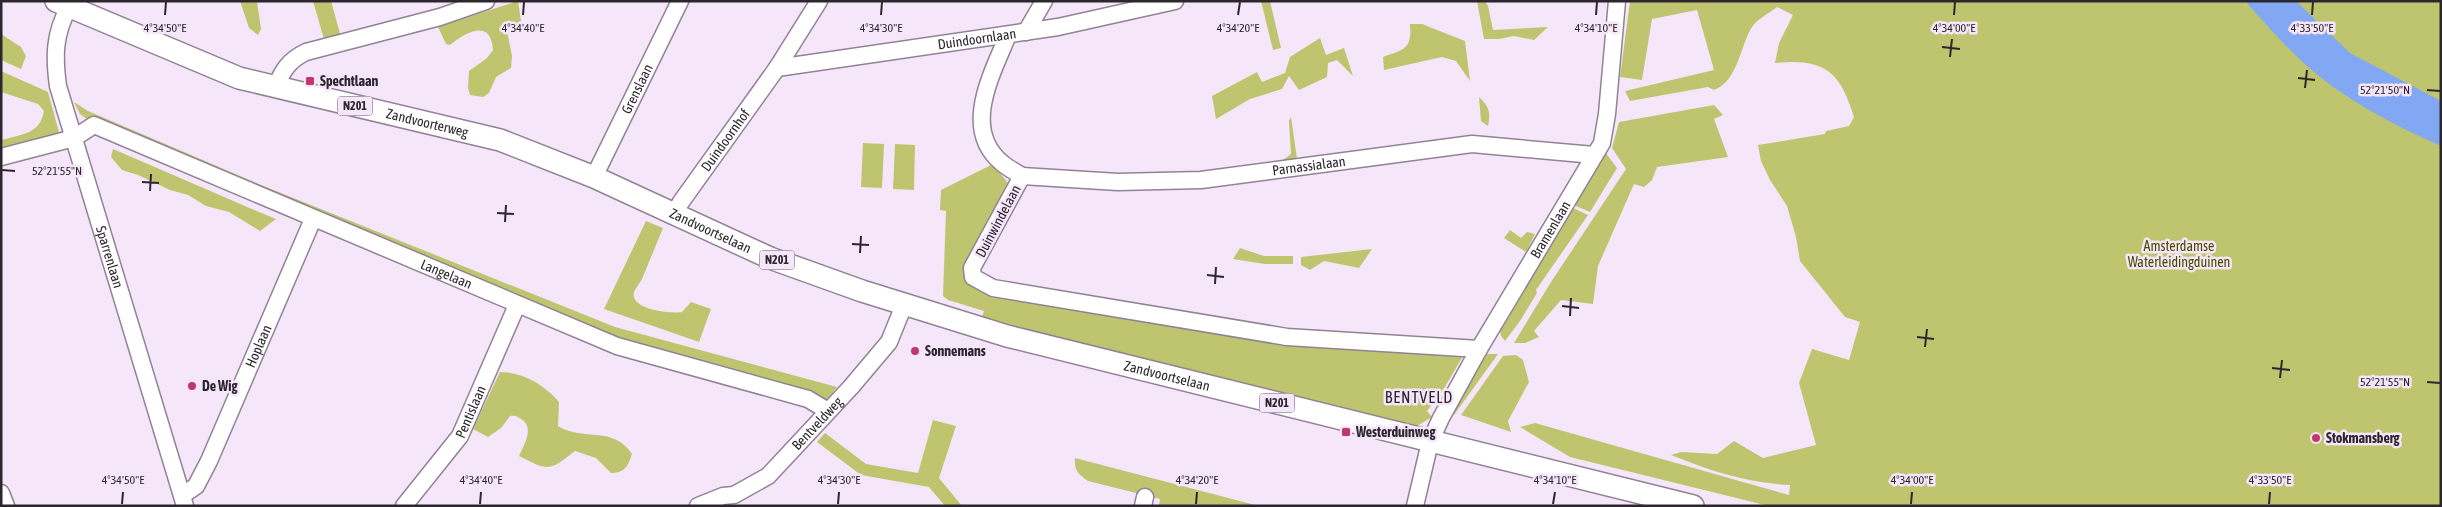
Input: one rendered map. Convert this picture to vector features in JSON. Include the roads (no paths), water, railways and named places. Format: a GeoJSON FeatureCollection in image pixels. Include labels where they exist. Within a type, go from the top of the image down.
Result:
{"type":"FeatureCollection","features":[{"type":"Feature","properties":{"kind":"main road","name":"Zandvoorterweg"},"geometry":{"type":"LineString","coordinates":[[62,4],[221,71],[276,87],[474,132],[521,147],[655,204]]}},
{"type":"Feature","properties":{"kind":"main road","name":"Zandvoortselaan"},"geometry":{"type":"LineString","coordinates":[[655,204],[770,258],[904,304],[1007,336],[1693,506]]}},
{"type":"Feature","properties":{"kind":"street"},"geometry":{"type":"LineString","coordinates":[[276,87],[282,72],[292,60],[306,52],[440,17],[486,1]]}},
{"type":"Feature","properties":{"kind":"street","name":"Grenslaan"},"geometry":{"type":"LineString","coordinates":[[594,177],[680,1]]}},
{"type":"Feature","properties":{"kind":"street","name":"Duindoornhof"},"geometry":{"type":"LineString","coordinates":[[674,214],[777,68],[818,1]]}},
{"type":"Feature","properties":{"kind":"street"},"geometry":{"type":"LineString","coordinates":[[1026,32],[1044,1]]}},
{"type":"Feature","properties":{"kind":"street","name":"Duindoornlaan"},"geometry":{"type":"LineString","coordinates":[[777,68],[1058,27],[1175,1]]}},
{"type":"Feature","properties":{"kind":"street","name":"Bramenlaan"},"geometry":{"type":"LineString","coordinates":[[1430,442],[1479,349],[1602,143],[1606,121],[1617,1]]}},
{"type":"Feature","properties":{"kind":"street","name":"Sparrenlaan"},"geometry":{"type":"LineString","coordinates":[[62,4],[62,19],[54,57],[58,86],[184,500]]}},
{"type":"Feature","properties":{"kind":"street","name":"Duinwindelaan"},"geometry":{"type":"LineString","coordinates":[[1008,35],[986,89],[981,119],[983,134],[989,147],[1002,163],[1022,176],[972,268],[973,278],[982,284],[994,288],[1287,336],[1479,349]]}},
{"type":"Feature","properties":{"kind":"street","name":"Langelaan"},"geometry":{"type":"LineString","coordinates":[[74,138],[94,126],[617,346],[808,399],[828,411]]}},
{"type":"Feature","properties":{"kind":"street"},"geometry":{"type":"LineString","coordinates":[[1,157],[43,148],[74,138]]}},
{"type":"Feature","properties":{"kind":"street","name":"Parnassialaan"},"geometry":{"type":"LineString","coordinates":[[1022,176],[1118,182],[1201,180],[1472,144],[1594,155]]}},
{"type":"Feature","properties":{"kind":"street","name":"Hoplaan"},"geometry":{"type":"LineString","coordinates":[[184,500],[196,486],[209,461],[313,219]]}},
{"type":"Feature","properties":{"kind":"street","name":"Bentveldweg"},"geometry":{"type":"LineString","coordinates":[[698,506],[723,496],[734,495],[768,476],[889,342],[904,304]]}},
{"type":"Feature","properties":{"kind":"street","name":"Pentislaan"},"geometry":{"type":"LineString","coordinates":[[404,506],[460,436],[517,305]]}},
{"type":"Feature","properties":{"kind":"street"},"geometry":{"type":"LineString","coordinates":[[1415,506],[1430,442]]}},
{"type":"Feature","properties":{"kind":"street"},"geometry":{"type":"LineString","coordinates":[[1,492],[6,506]]}},
{"type":"Feature","properties":{"kind":"water"},"geometry":{"type":"Polygon","coordinates":[[[2245,1],[2296,1],[2350,53],[2441,101],[2441,146],[2378,115],[2328,84],[2290,50],[2245,1]]]}},
{"type":"Feature","properties":{"kind":"place","name":"Spechtlaan"},"geometry":{"type":"Point","coordinates":[310,81]}},
{"type":"Feature","properties":{"kind":"place","name":"Sonnemans"},"geometry":{"type":"Point","coordinates":[915,351]}},
{"type":"Feature","properties":{"kind":"place","name":"De Wig"},"geometry":{"type":"Point","coordinates":[192,386]}},
{"type":"Feature","properties":{"kind":"place","name":"Westerduinweg"},"geometry":{"type":"Point","coordinates":[1346,432]}},
{"type":"Feature","properties":{"kind":"place","name":"Stokmansberg"},"geometry":{"type":"Point","coordinates":[2316,438]}},
{"type":"Feature","properties":{"kind":"district","name":"BENTVELD"},"geometry":{"type":"Point","coordinates":[1419,397]}},
{"type":"Feature","properties":{"kind":"park label","name":"Amsterdamse Waterleidingduinen"},"geometry":{"type":"Point","coordinates":[2179,254]}}]}
